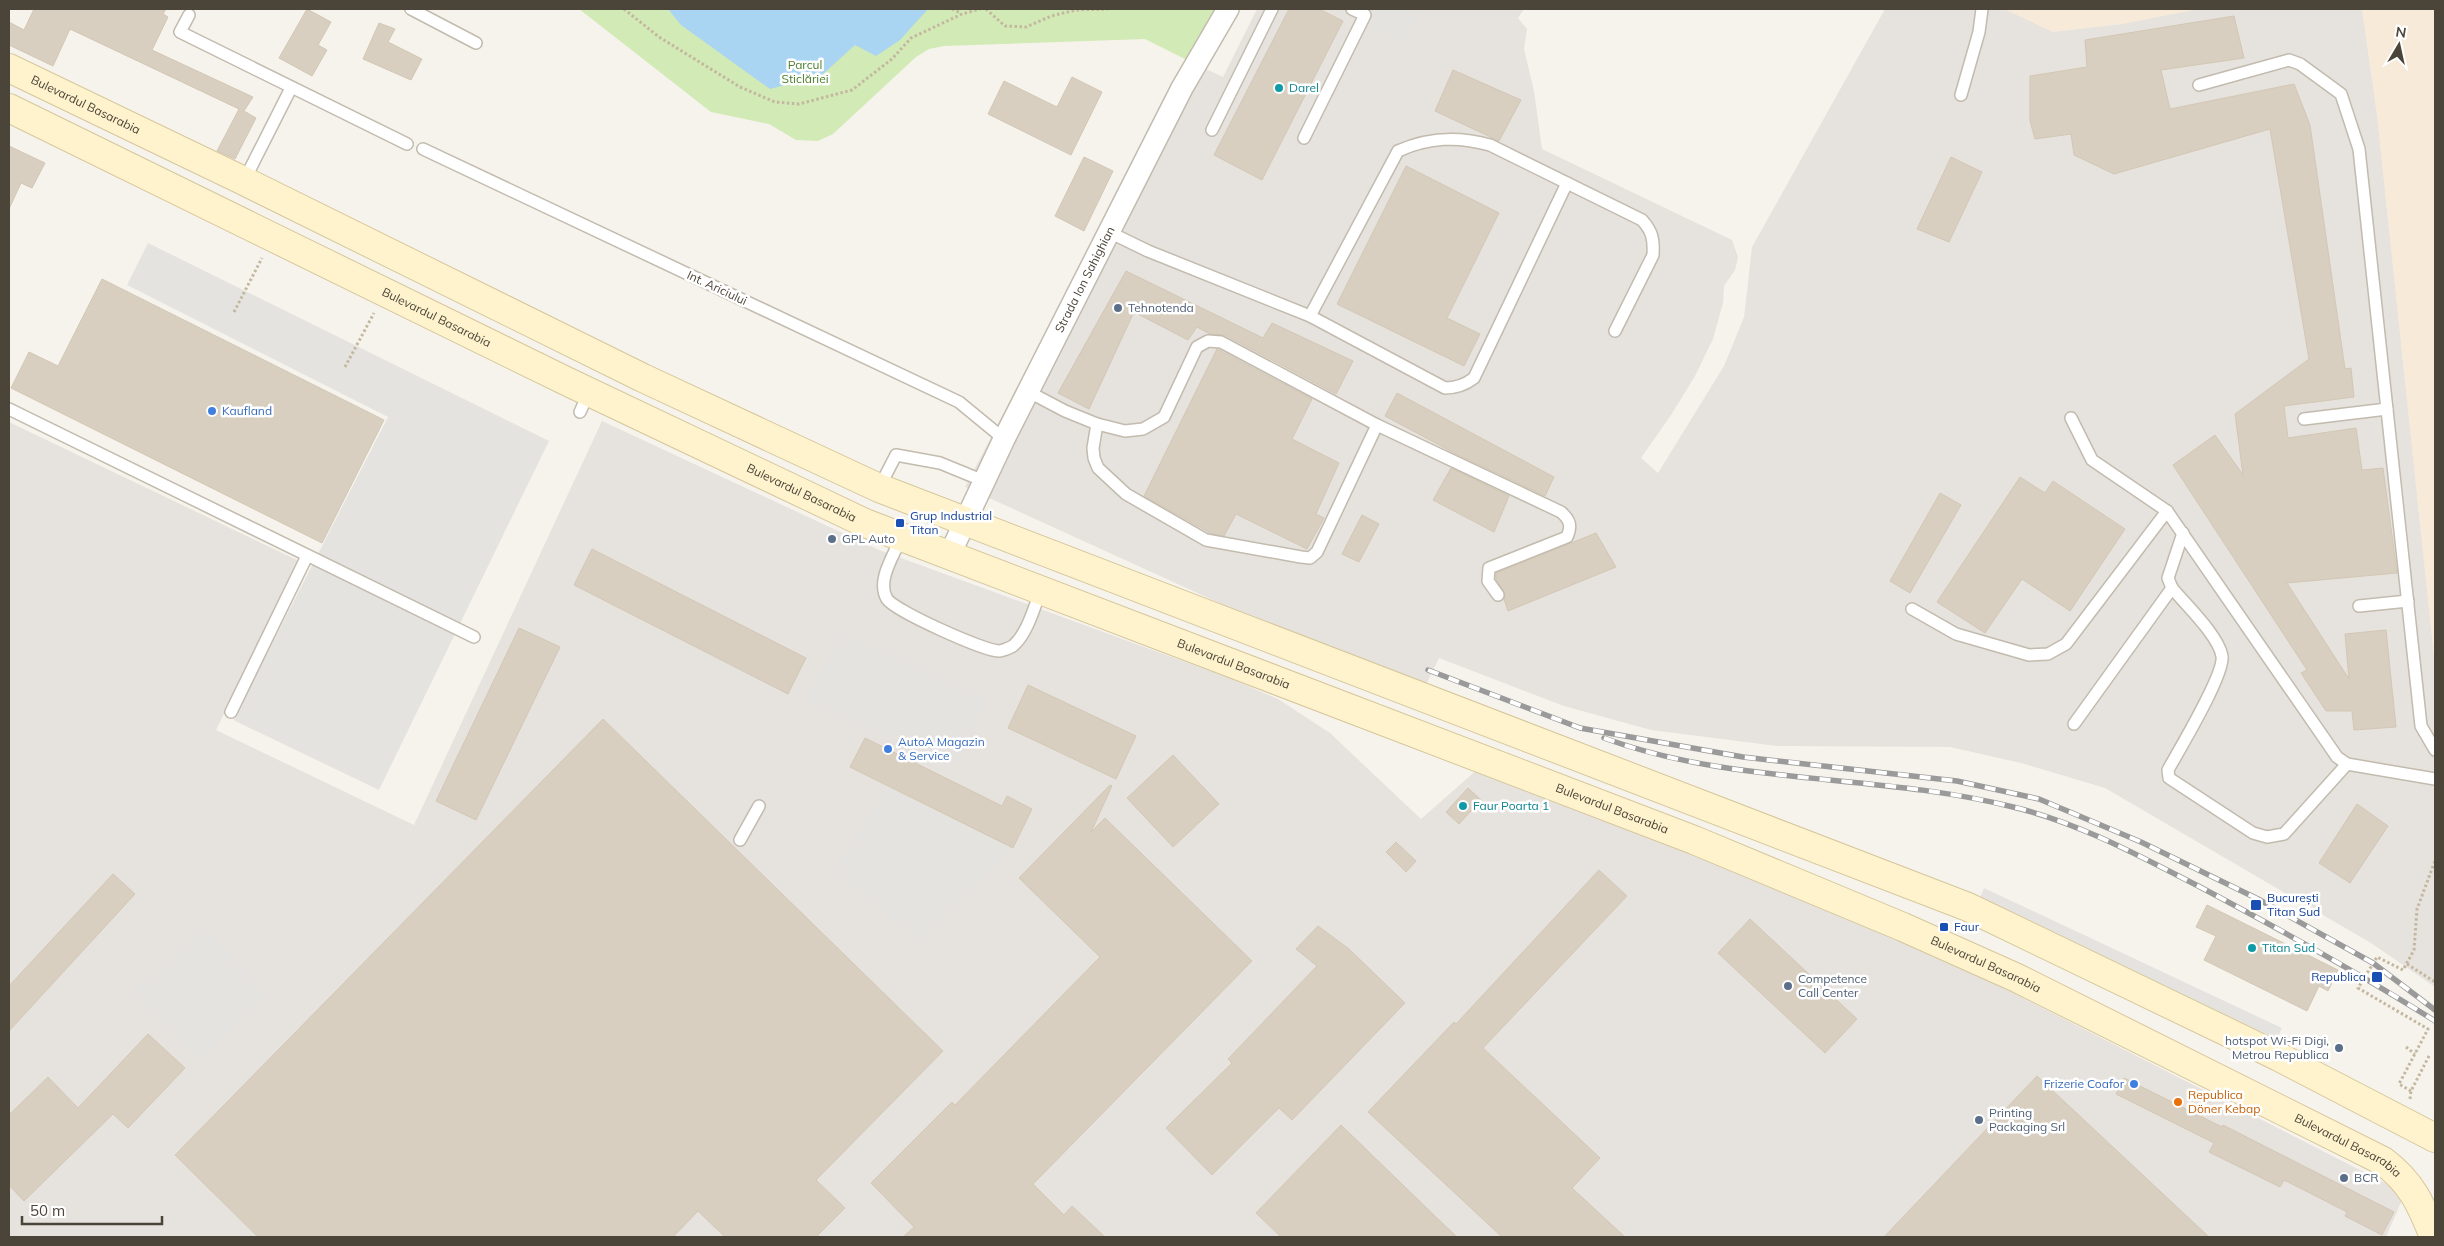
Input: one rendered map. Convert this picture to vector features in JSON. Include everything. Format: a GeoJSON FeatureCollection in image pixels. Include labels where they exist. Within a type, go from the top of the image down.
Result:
{"type":"FeatureCollection","features":[{"type":"Feature","properties":{"kind":"main road","name":"Bulevardul Basarabia"},"geometry":{"type":"LineString","coordinates":[[9,68],[244,181],[617,365],[879,488],[1968,907],[2279,1056],[2435,1138]]}},
{"type":"Feature","properties":{"kind":"main road","name":"Bulevardul Basarabia"},"geometry":{"type":"LineString","coordinates":[[9,108],[584,402],[781,484],[901,538],[1694,840],[1921,935],[2017,978],[2382,1161],[2397,1172],[2411,1188],[2422,1205],[2434,1237]]}},
{"type":"Feature","properties":{"kind":"street","name":"Strada Ion Sahighian"},"geometry":{"type":"LineString","coordinates":[[949,556],[1004,439],[1182,88],[1228,9]]}},
{"type":"Feature","properties":{"kind":"lane"},"geometry":{"type":"LineString","coordinates":[[411,9],[476,43]]}},
{"type":"Feature","properties":{"kind":"lane"},"geometry":{"type":"LineString","coordinates":[[1212,130],[1272,9]]}},
{"type":"Feature","properties":{"kind":"lane"},"geometry":{"type":"LineString","coordinates":[[1304,138],[1365,15],[1352,9]]}},
{"type":"Feature","properties":{"kind":"lane"},"geometry":{"type":"LineString","coordinates":[[1961,95],[1979,32],[1982,9]]}},
{"type":"Feature","properties":{"kind":"lane"},"geometry":{"type":"LineString","coordinates":[[189,15],[180,32],[290,88],[407,144]]}},
{"type":"Feature","properties":{"kind":"lane"},"geometry":{"type":"LineString","coordinates":[[2199,85],[2288,60],[2300,64],[2340,94],[2359,149],[2421,726],[2435,750]]}},
{"type":"Feature","properties":{"kind":"lane"},"geometry":{"type":"LineString","coordinates":[[244,181],[290,88]]}},
{"type":"Feature","properties":{"kind":"lane"},"geometry":{"type":"LineString","coordinates":[[1310,316],[1398,151],[1433,139],[1469,139],[1490,145],[1642,220],[1651,230],[1654,242],[1653,254],[1615,331]]}},
{"type":"Feature","properties":{"kind":"lane","name":"Int. Ariciului"},"geometry":{"type":"LineString","coordinates":[[423,149],[960,402],[1004,439]]}},
{"type":"Feature","properties":{"kind":"lane"},"geometry":{"type":"LineString","coordinates":[[1109,232],[1148,252],[1310,316],[1445,388],[1465,385],[1474,378],[1567,183]]}},
{"type":"Feature","properties":{"kind":"lane"},"geometry":{"type":"LineString","coordinates":[[1029,392],[1065,411],[1097,424],[1125,431],[1142,429],[1164,417],[1197,347],[1208,341],[1221,342],[1377,425],[1561,512],[1568,518],[1570,526],[1567,537],[1489,568],[1488,580],[1498,595]]}},
{"type":"Feature","properties":{"kind":"lane"},"geometry":{"type":"LineString","coordinates":[[9,408],[474,637]]}},
{"type":"Feature","properties":{"kind":"lane"},"geometry":{"type":"LineString","coordinates":[[2304,419],[2387,409]]}},
{"type":"Feature","properties":{"kind":"lane"},"geometry":{"type":"LineString","coordinates":[[2072,418],[2092,460],[2167,511],[2337,756],[2347,764],[2435,779]]}},
{"type":"Feature","properties":{"kind":"lane"},"geometry":{"type":"LineString","coordinates":[[1097,424],[1093,442],[1094,458],[1098,468],[1126,494],[1206,540],[1310,558],[1317,552],[1377,425]]}},
{"type":"Feature","properties":{"kind":"lane"},"geometry":{"type":"LineString","coordinates":[[879,488],[896,455],[940,463],[984,481]]}},
{"type":"Feature","properties":{"kind":"lane"},"geometry":{"type":"LineString","coordinates":[[1912,610],[1956,634],[2029,655],[2048,654],[2066,644],[2167,511]]}},
{"type":"Feature","properties":{"kind":"lane"},"geometry":{"type":"LineString","coordinates":[[2182,533],[2168,578],[2172,588],[2216,641],[2222,657],[2218,676],[2168,770],[2169,778],[2253,833],[2267,837],[2284,834],[2347,764]]}},
{"type":"Feature","properties":{"kind":"lane"},"geometry":{"type":"LineString","coordinates":[[901,538],[883,583],[888,599],[903,611],[981,646],[1001,651],[1014,646],[1024,630],[1041,590]]}},
{"type":"Feature","properties":{"kind":"lane"},"geometry":{"type":"LineString","coordinates":[[231,712],[307,556]]}},
{"type":"Feature","properties":{"kind":"lane"},"geometry":{"type":"LineString","coordinates":[[2074,724],[2172,588]]}},
{"type":"Feature","properties":{"kind":"lane"},"geometry":{"type":"LineString","coordinates":[[2359,606],[2408,600]]}},
{"type":"Feature","properties":{"kind":"lane"},"geometry":{"type":"LineString","coordinates":[[740,840],[759,806]]}},
{"type":"Feature","properties":{"kind":"path"},"geometry":{"type":"LineString","coordinates":[[624,9],[659,37],[740,87],[775,102],[799,104],[852,90],[892,59],[911,38],[962,14],[980,9]]}},
{"type":"Feature","properties":{"kind":"path"},"geometry":{"type":"LineString","coordinates":[[952,9],[962,14]]}},
{"type":"Feature","properties":{"kind":"path"},"geometry":{"type":"LineString","coordinates":[[986,9],[1005,26],[1026,27],[1076,10],[1108,9]]}},
{"type":"Feature","properties":{"kind":"path"},"geometry":{"type":"LineString","coordinates":[[234,312],[262,258]]}},
{"type":"Feature","properties":{"kind":"path"},"geometry":{"type":"LineString","coordinates":[[344,367],[374,312]]}},
{"type":"Feature","properties":{"kind":"path"},"geometry":{"type":"LineString","coordinates":[[2411,1091],[2399,1084],[2428,1029],[2358,988],[2377,956],[2403,970],[2407,964],[2414,950],[2417,909],[2435,861]]}},
{"type":"Feature","properties":{"kind":"path"},"geometry":{"type":"LineString","coordinates":[[2407,964],[2435,982]]}},
{"type":"Feature","properties":{"kind":"path"},"geometry":{"type":"LineString","coordinates":[[2406,1047],[2415,1054]]}},
{"type":"Feature","properties":{"kind":"path"},"geometry":{"type":"LineString","coordinates":[[2416,1082],[2430,1054]]}},
{"type":"Feature","properties":{"kind":"shaded area"},"geometry":{"type":"Polygon","coordinates":[[[1257,9],[1524,9],[1518,18],[1527,29],[1524,49],[1534,91],[1542,149],[1732,240],[1738,257],[1735,270],[1724,286],[1723,303],[1713,339],[1695,376],[1641,458],[1658,473],[1724,366],[1744,317],[1752,247],[1885,9],[2004,9],[2053,32],[2122,24],[2198,9],[2362,9],[2377,115],[2435,666],[2435,987],[2371,943],[2105,788],[2021,763],[1950,747],[1777,746],[1651,730],[1564,706],[1439,658],[1421,695],[965,487],[1189,61],[1223,77],[1257,9]]]}},
{"type":"Feature","properties":{"kind":"shaded area"},"geometry":{"type":"Polygon","coordinates":[[[1369,9],[1421,9],[1405,45],[1369,28],[1376,12],[1369,9]]]}},
{"type":"Feature","properties":{"kind":"shaded area"},"geometry":{"type":"Polygon","coordinates":[[[2004,9],[2198,9],[2122,24],[2053,32],[2004,9]]]}},
{"type":"Feature","properties":{"kind":"shaded area"},"geometry":{"type":"Polygon","coordinates":[[[2362,9],[2435,9],[2435,666],[2377,115],[2362,9]]]}},
{"type":"Feature","properties":{"kind":"shaded area"},"geometry":{"type":"Polygon","coordinates":[[[148,243],[549,441],[379,790],[233,720],[388,417],[127,285],[148,243]]]}},
{"type":"Feature","properties":{"kind":"shaded area"},"geometry":{"type":"Polygon","coordinates":[[[602,421],[879,550],[1229,678],[1278,699],[1330,733],[1421,819],[1479,768],[1792,893],[1982,977],[2405,1193],[2386,1237],[9,1237],[9,422],[299,561],[216,730],[414,825],[602,421]]]}},
{"type":"Feature","properties":{"kind":"shaded area"},"geometry":{"type":"Polygon","coordinates":[[[842,632],[988,698],[954,770],[804,700],[842,632]]]}},
{"type":"Feature","properties":{"kind":"shaded area"},"geometry":{"type":"Polygon","coordinates":[[[886,785],[1013,848],[922,944],[833,872],[886,785]]]}},
{"type":"Feature","properties":{"kind":"shaded area"},"geometry":{"type":"Polygon","coordinates":[[[1984,888],[2282,1028],[2277,1039],[1979,900],[1984,888]]]}},
{"type":"Feature","properties":{"kind":"shaded area"},"geometry":{"type":"Polygon","coordinates":[[[204,927],[269,996],[199,1060],[130,995],[204,927]]]}},
{"type":"Feature","properties":{"kind":"green space","name":"Parcul Sticlăriei"},"geometry":{"type":"Polygon","coordinates":[[[579,9],[1214,9],[1189,61],[1145,39],[944,46],[929,49],[916,57],[833,134],[818,141],[796,140],[769,124],[711,112],[579,9]]]}},
{"type":"Feature","properties":{"kind":"water"},"geometry":{"type":"Polygon","coordinates":[[[668,9],[928,9],[900,40],[876,56],[855,45],[822,75],[770,89],[681,25],[668,9]]]}},
{"type":"Feature","properties":{"kind":"building"},"geometry":{"type":"Polygon","coordinates":[[[34,9],[166,9],[163,14],[168,17],[152,50],[253,97],[244,111],[256,118],[235,159],[217,151],[239,109],[70,29],[53,66],[9,45],[9,22],[24,30],[34,9]]]}},
{"type":"Feature","properties":{"kind":"building"},"geometry":{"type":"Polygon","coordinates":[[[307,9],[331,22],[318,45],[327,50],[312,76],[279,58],[307,9]]]}},
{"type":"Feature","properties":{"kind":"building","name":"Darel"},"geometry":{"type":"Polygon","coordinates":[[[1289,9],[1319,9],[1343,21],[1262,180],[1214,155],[1289,9]]]}},
{"type":"Feature","properties":{"kind":"building"},"geometry":{"type":"Polygon","coordinates":[[[2234,16],[2244,58],[2161,70],[2170,109],[2294,84],[2310,125],[2345,369],[2351,368],[2354,397],[2284,406],[2288,438],[2356,428],[2362,470],[2383,468],[2397,573],[2287,583],[2349,679],[2345,634],[2386,630],[2396,727],[2354,730],[2352,711],[2326,711],[2301,673],[2307,670],[2173,465],[2215,435],[2243,475],[2235,414],[2309,359],[2270,129],[2114,174],[2074,155],[2071,134],[2035,139],[2030,121],[2030,76],[2087,67],[2085,40],[2234,16]]]}},
{"type":"Feature","properties":{"kind":"building"},"geometry":{"type":"Polygon","coordinates":[[[379,23],[395,29],[388,42],[422,59],[411,80],[363,59],[379,23]]]}},
{"type":"Feature","properties":{"kind":"building"},"geometry":{"type":"Polygon","coordinates":[[[1453,70],[1521,100],[1499,141],[1435,111],[1453,70]]]}},
{"type":"Feature","properties":{"kind":"building"},"geometry":{"type":"Polygon","coordinates":[[[1072,77],[1102,92],[1071,155],[988,114],[1004,81],[1057,107],[1072,77]]]}},
{"type":"Feature","properties":{"kind":"building"},"geometry":{"type":"Polygon","coordinates":[[[9,146],[45,163],[32,188],[21,183],[9,209],[9,146]]]}},
{"type":"Feature","properties":{"kind":"building"},"geometry":{"type":"Polygon","coordinates":[[[1084,157],[1113,171],[1084,231],[1055,216],[1084,157]]]}},
{"type":"Feature","properties":{"kind":"building"},"geometry":{"type":"Polygon","coordinates":[[[1951,157],[1982,172],[1949,242],[1917,229],[1951,157]]]}},
{"type":"Feature","properties":{"kind":"building"},"geometry":{"type":"Polygon","coordinates":[[[1406,166],[1499,213],[1447,318],[1480,334],[1464,366],[1337,304],[1406,166]]]}},
{"type":"Feature","properties":{"kind":"building"},"geometry":{"type":"Polygon","coordinates":[[[1126,271],[1263,338],[1272,323],[1353,361],[1336,394],[1225,335],[1210,334],[1197,327],[1188,340],[1134,312],[1089,409],[1058,393],[1126,271]]]}},
{"type":"Feature","properties":{"kind":"building","name":"Kaufland"},"geometry":{"type":"Polygon","coordinates":[[[102,279],[384,420],[322,543],[11,388],[29,352],[58,366],[102,279]]]}},
{"type":"Feature","properties":{"kind":"building"},"geometry":{"type":"Polygon","coordinates":[[[1217,349],[1312,399],[1292,439],[1339,463],[1316,514],[1324,518],[1307,549],[1236,514],[1224,536],[1212,534],[1144,496],[1217,349]]]}},
{"type":"Feature","properties":{"kind":"building"},"geometry":{"type":"Polygon","coordinates":[[[1397,393],[1554,477],[1545,496],[1458,455],[1385,416],[1397,393]]]}},
{"type":"Feature","properties":{"kind":"building"},"geometry":{"type":"Polygon","coordinates":[[[1451,468],[1509,496],[1494,532],[1433,500],[1451,468]]]}},
{"type":"Feature","properties":{"kind":"building"},"geometry":{"type":"Polygon","coordinates":[[[2020,477],[2045,493],[2053,481],[2125,529],[2070,611],[2022,579],[1985,633],[1937,602],[2020,477]]]}},
{"type":"Feature","properties":{"kind":"building"},"geometry":{"type":"Polygon","coordinates":[[[1940,493],[1961,505],[1910,593],[1890,581],[1940,493]]]}},
{"type":"Feature","properties":{"kind":"building"},"geometry":{"type":"Polygon","coordinates":[[[1362,515],[1379,524],[1359,562],[1342,554],[1362,515]]]}},
{"type":"Feature","properties":{"kind":"building"},"geometry":{"type":"Polygon","coordinates":[[[1596,533],[1616,567],[1508,611],[1504,599],[1505,594],[1496,579],[1496,573],[1596,533]]]}},
{"type":"Feature","properties":{"kind":"building"},"geometry":{"type":"Polygon","coordinates":[[[592,549],[806,658],[788,694],[574,585],[592,549]]]}},
{"type":"Feature","properties":{"kind":"building"},"geometry":{"type":"Polygon","coordinates":[[[519,628],[560,647],[476,820],[436,801],[519,628]]]}},
{"type":"Feature","properties":{"kind":"building"},"geometry":{"type":"Polygon","coordinates":[[[1028,685],[1136,736],[1116,779],[1008,728],[1028,685]]]}},
{"type":"Feature","properties":{"kind":"building"},"geometry":{"type":"Polygon","coordinates":[[[603,719],[943,1051],[816,1180],[845,1208],[816,1237],[725,1237],[698,1211],[673,1237],[258,1237],[175,1155],[603,719]]]}},
{"type":"Feature","properties":{"kind":"building"},"geometry":{"type":"Polygon","coordinates":[[[865,738],[1002,806],[1007,796],[1032,809],[1013,848],[850,767],[865,738]]]}},
{"type":"Feature","properties":{"kind":"building"},"geometry":{"type":"Polygon","coordinates":[[[1173,755],[1219,804],[1173,847],[1127,798],[1173,755]]]}},
{"type":"Feature","properties":{"kind":"building"},"geometry":{"type":"Polygon","coordinates":[[[1110,785],[1112,786],[1091,832],[1105,818],[1252,961],[1033,1184],[1064,1215],[1072,1206],[1105,1237],[903,1237],[914,1227],[871,1183],[952,1102],[955,1105],[1100,957],[1019,878],[1110,785]]]}},
{"type":"Feature","properties":{"kind":"building","name":"Faur Poarta 1"},"geometry":{"type":"Polygon","coordinates":[[[1468,788],[1481,800],[1459,824],[1446,812],[1468,788]]]}},
{"type":"Feature","properties":{"kind":"building"},"geometry":{"type":"Polygon","coordinates":[[[2357,804],[2388,826],[2350,883],[2319,863],[2357,804]]]}},
{"type":"Feature","properties":{"kind":"building"},"geometry":{"type":"Polygon","coordinates":[[[1396,842],[1416,861],[1406,872],[1386,852],[1396,842]]]}},
{"type":"Feature","properties":{"kind":"building"},"geometry":{"type":"Polygon","coordinates":[[[1599,870],[1627,896],[1483,1048],[1600,1158],[1572,1188],[1625,1237],[1502,1237],[1368,1112],[1454,1022],[1456,1024],[1599,870]]]}},
{"type":"Feature","properties":{"kind":"building"},"geometry":{"type":"Polygon","coordinates":[[[113,874],[135,894],[9,1031],[9,986],[113,874]]]}},
{"type":"Feature","properties":{"kind":"building","name":"Titan Sud"},"geometry":{"type":"Polygon","coordinates":[[[2207,905],[2338,970],[2328,991],[2319,986],[2307,1011],[2204,960],[2216,936],[2196,927],[2207,905]]]}},
{"type":"Feature","properties":{"kind":"building","name":"Competence Call Center"},"geometry":{"type":"Polygon","coordinates":[[[1750,919],[1857,1019],[1825,1053],[1718,953],[1750,919]]]}},
{"type":"Feature","properties":{"kind":"building"},"geometry":{"type":"Polygon","coordinates":[[[1318,926],[1349,949],[1405,1003],[1292,1120],[1279,1108],[1212,1175],[1166,1128],[1232,1063],[1228,1059],[1317,966],[1296,949],[1318,926]]]}},
{"type":"Feature","properties":{"kind":"building"},"geometry":{"type":"Polygon","coordinates":[[[148,1034],[185,1068],[128,1128],[113,1114],[24,1201],[9,1185],[9,1115],[48,1077],[78,1108],[148,1034]]]}},
{"type":"Feature","properties":{"kind":"building"},"geometry":{"type":"Polygon","coordinates":[[[2037,1076],[2209,1237],[1884,1237],[2037,1076]]]}},
{"type":"Feature","properties":{"kind":"building"},"geometry":{"type":"Polygon","coordinates":[[[2124,1078],[2222,1127],[2223,1125],[2394,1212],[2382,1235],[2345,1216],[2347,1212],[2284,1180],[2280,1187],[2209,1152],[2214,1143],[2116,1094],[2124,1078]]]}},
{"type":"Feature","properties":{"kind":"building"},"geometry":{"type":"Polygon","coordinates":[[[1341,1125],[1457,1237],[1281,1237],[1256,1213],[1341,1125]]]}},
{"type":"Feature","properties":{"kind":"railway"},"geometry":{"type":"LineString","coordinates":[[1428,670],[1580,728],[1743,757],[1957,781],[2039,799],[2141,842],[2258,899],[2373,963],[2435,1010]]}},
{"type":"Feature","properties":{"kind":"railway"},"geometry":{"type":"LineString","coordinates":[[1604,738],[1654,753],[1704,764],[1756,772],[1962,796],[2013,807],[2062,822],[2110,842],[2202,888],[2320,952],[2435,1021]]}},
{"type":"Feature","properties":{"kind":"place","name":"Darel"},"geometry":{"type":"Point","coordinates":[1279,88]}},
{"type":"Feature","properties":{"kind":"place","name":"Tehnotenda"},"geometry":{"type":"Point","coordinates":[1118,308]}},
{"type":"Feature","properties":{"kind":"place","name":"Kaufland"},"geometry":{"type":"Point","coordinates":[212,411]}},
{"type":"Feature","properties":{"kind":"place","name":"Grup Industrial Titan"},"geometry":{"type":"Point","coordinates":[900,523]}},
{"type":"Feature","properties":{"kind":"place","name":"GPL Auto"},"geometry":{"type":"Point","coordinates":[832,539]}},
{"type":"Feature","properties":{"kind":"place","name":"AutoA Magazin & Service"},"geometry":{"type":"Point","coordinates":[888,749]}},
{"type":"Feature","properties":{"kind":"place","name":"Faur Poarta 1"},"geometry":{"type":"Point","coordinates":[1463,806]}},
{"type":"Feature","properties":{"kind":"place","name":"București Titan Sud"},"geometry":{"type":"Point","coordinates":[2256,905]}},
{"type":"Feature","properties":{"kind":"place","name":"Faur"},"geometry":{"type":"Point","coordinates":[1944,927]}},
{"type":"Feature","properties":{"kind":"place","name":"Titan Sud"},"geometry":{"type":"Point","coordinates":[2252,948]}},
{"type":"Feature","properties":{"kind":"place","name":"Republica"},"geometry":{"type":"Point","coordinates":[2377,977]}},
{"type":"Feature","properties":{"kind":"place","name":"Competence Call Center"},"geometry":{"type":"Point","coordinates":[1788,986]}},
{"type":"Feature","properties":{"kind":"place","name":"hotspot Wi-Fi Digi, Metrou Republica"},"geometry":{"type":"Point","coordinates":[2339,1048]}},
{"type":"Feature","properties":{"kind":"place","name":"Frizerie Coafor"},"geometry":{"type":"Point","coordinates":[2134,1084]}},
{"type":"Feature","properties":{"kind":"place","name":"Republica Döner Kebap"},"geometry":{"type":"Point","coordinates":[2178,1102]}},
{"type":"Feature","properties":{"kind":"place","name":"Printing Packaging Srl"},"geometry":{"type":"Point","coordinates":[1979,1120]}},
{"type":"Feature","properties":{"kind":"place","name":"BCR"},"geometry":{"type":"Point","coordinates":[2344,1178]}}]}
